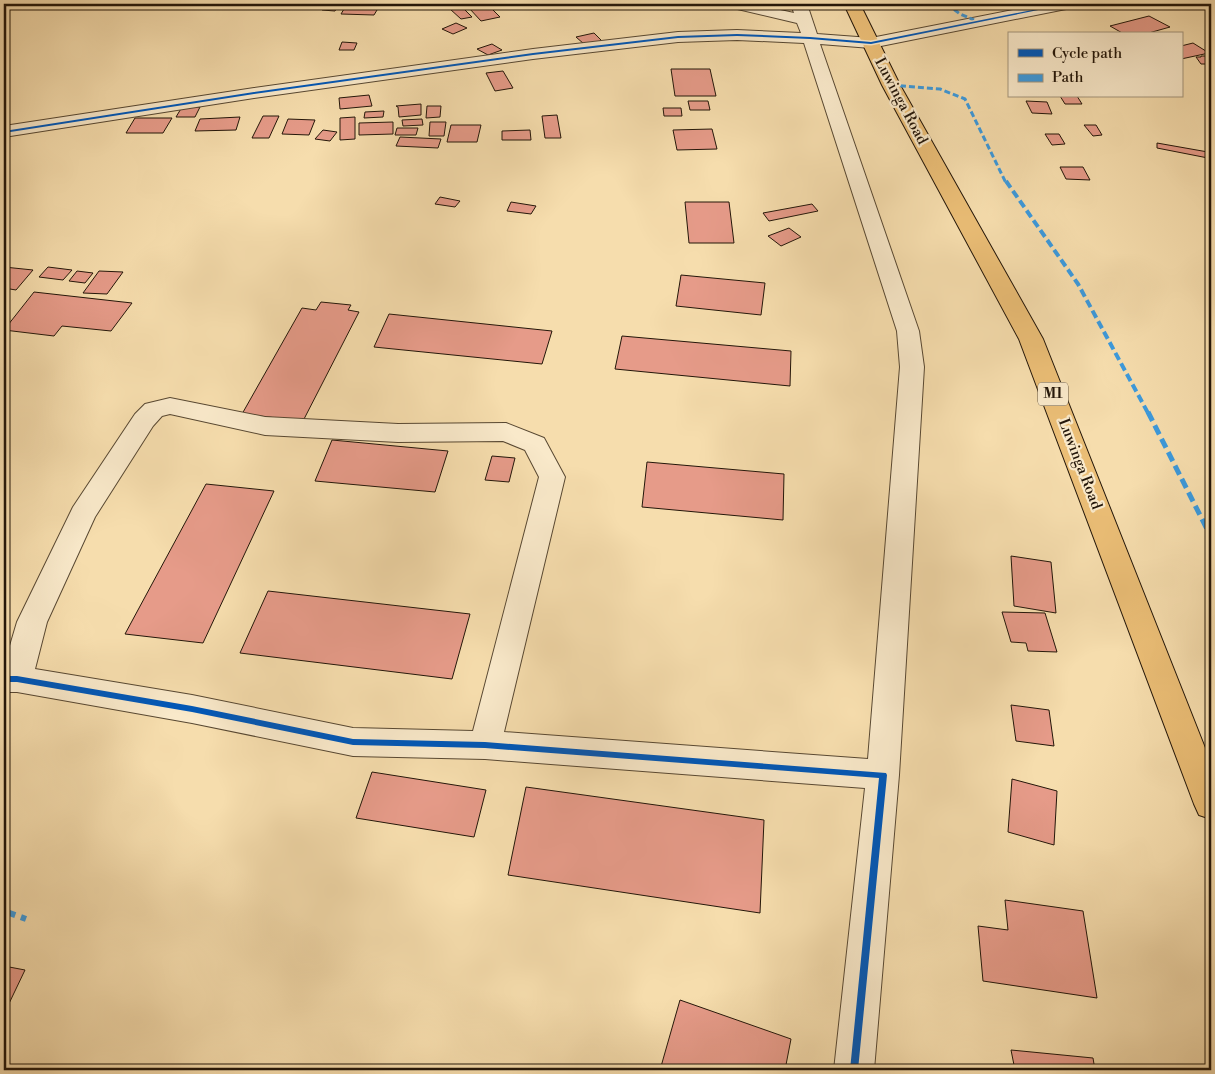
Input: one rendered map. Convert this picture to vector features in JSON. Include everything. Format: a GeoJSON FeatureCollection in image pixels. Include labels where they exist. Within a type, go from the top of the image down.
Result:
{"type":"FeatureCollection","features":[{"type":"Feature","properties":{"kind":"highway","name":"Luwinga Road"},"geometry":{"type":"LineString","coordinates":[[852,4],[891,85],[1031,339],[1211,804]]}},
{"type":"Feature","properties":{"kind":"street"},"geometry":{"type":"LineString","coordinates":[[734,4],[805,20],[871,43],[1066,4]]}},
{"type":"Feature","properties":{"kind":"street"},"geometry":{"type":"LineString","coordinates":[[4,132],[236,95],[533,54],[668,38],[737,36],[805,20]]}},
{"type":"Feature","properties":{"kind":"street"},"geometry":{"type":"LineString","coordinates":[[805,20],[908,331],[912,367],[883,775],[854,1070]]}},
{"type":"Feature","properties":{"kind":"street"},"geometry":{"type":"LineString","coordinates":[[485,745],[552,478],[535,444],[506,432],[398,432],[265,426],[170,406],[154,410],[144,420],[83,514],[32,622],[11,679],[192,708],[353,742],[485,745],[883,775]]}},
{"type":"Feature","properties":{"kind":"building"},"geometry":{"type":"Polygon","coordinates":[[[326,4],[339,4],[335,11],[322,10],[326,4]]]}},
{"type":"Feature","properties":{"kind":"building"},"geometry":{"type":"Polygon","coordinates":[[[347,4],[380,5],[374,15],[341,14],[347,4]]]}},
{"type":"Feature","properties":{"kind":"building"},"geometry":{"type":"Polygon","coordinates":[[[487,4],[500,17],[481,21],[469,8],[487,4]]]}},
{"type":"Feature","properties":{"kind":"building"},"geometry":{"type":"Polygon","coordinates":[[[461,6],[472,17],[461,19],[450,9],[461,6]]]}},
{"type":"Feature","properties":{"kind":"building"},"geometry":{"type":"Polygon","coordinates":[[[1149,16],[1170,27],[1152,32],[1120,32],[1110,26],[1149,16]]]}},
{"type":"Feature","properties":{"kind":"building"},"geometry":{"type":"Polygon","coordinates":[[[456,23],[467,28],[453,34],[442,29],[456,23]]]}},
{"type":"Feature","properties":{"kind":"building"},"geometry":{"type":"Polygon","coordinates":[[[594,33],[602,41],[584,44],[576,37],[594,33]]]}},
{"type":"Feature","properties":{"kind":"building"},"geometry":{"type":"Polygon","coordinates":[[[342,42],[357,43],[354,50],[339,50],[342,42]]]}},
{"type":"Feature","properties":{"kind":"building"},"geometry":{"type":"Polygon","coordinates":[[[1193,43],[1209,53],[1182,59],[1182,46],[1193,43]]]}},
{"type":"Feature","properties":{"kind":"building"},"geometry":{"type":"Polygon","coordinates":[[[492,44],[502,50],[488,55],[477,49],[492,44]]]}},
{"type":"Feature","properties":{"kind":"building"},"geometry":{"type":"Polygon","coordinates":[[[1211,56],[1211,68],[1208,64],[1201,64],[1196,57],[1211,56]]]}},
{"type":"Feature","properties":{"kind":"building"},"geometry":{"type":"Polygon","coordinates":[[[671,69],[710,69],[716,96],[675,96],[671,69]]]}},
{"type":"Feature","properties":{"kind":"building"},"geometry":{"type":"Polygon","coordinates":[[[503,71],[513,88],[495,91],[486,73],[503,71]]]}},
{"type":"Feature","properties":{"kind":"building"},"geometry":{"type":"Polygon","coordinates":[[[369,95],[372,106],[340,109],[339,98],[369,95]]]}},
{"type":"Feature","properties":{"kind":"building"},"geometry":{"type":"Polygon","coordinates":[[[1061,98],[1078,98],[1082,104],[1065,104],[1061,98]]]}},
{"type":"Feature","properties":{"kind":"building"},"geometry":{"type":"Polygon","coordinates":[[[688,101],[708,101],[710,110],[690,110],[688,101]]]}},
{"type":"Feature","properties":{"kind":"building"},"geometry":{"type":"Polygon","coordinates":[[[1026,101],[1047,102],[1052,114],[1032,113],[1026,101]]]}},
{"type":"Feature","properties":{"kind":"building"},"geometry":{"type":"Polygon","coordinates":[[[421,104],[421,115],[399,117],[398,107],[396,106],[421,104]]]}},
{"type":"Feature","properties":{"kind":"building"},"geometry":{"type":"Polygon","coordinates":[[[427,106],[441,106],[440,117],[426,118],[427,106]]]}},
{"type":"Feature","properties":{"kind":"building"},"geometry":{"type":"Polygon","coordinates":[[[182,107],[200,107],[195,117],[176,117],[182,107]]]}},
{"type":"Feature","properties":{"kind":"building"},"geometry":{"type":"Polygon","coordinates":[[[663,108],[681,108],[682,116],[664,116],[663,108]]]}},
{"type":"Feature","properties":{"kind":"building"},"geometry":{"type":"Polygon","coordinates":[[[384,111],[383,117],[364,118],[365,112],[384,111]]]}},
{"type":"Feature","properties":{"kind":"building"},"geometry":{"type":"Polygon","coordinates":[[[557,115],[561,138],[545,138],[542,116],[557,115]]]}},
{"type":"Feature","properties":{"kind":"building"},"geometry":{"type":"Polygon","coordinates":[[[263,116],[279,116],[269,138],[252,138],[263,116]]]}},
{"type":"Feature","properties":{"kind":"building"},"geometry":{"type":"Polygon","coordinates":[[[240,117],[236,130],[195,131],[200,119],[240,117]]]}},
{"type":"Feature","properties":{"kind":"building"},"geometry":{"type":"Polygon","coordinates":[[[355,117],[355,139],[340,140],[340,118],[355,117]]]}},
{"type":"Feature","properties":{"kind":"building"},"geometry":{"type":"Polygon","coordinates":[[[135,118],[172,118],[163,133],[126,133],[135,118]]]}},
{"type":"Feature","properties":{"kind":"building"},"geometry":{"type":"Polygon","coordinates":[[[288,119],[315,120],[309,135],[282,134],[288,119]]]}},
{"type":"Feature","properties":{"kind":"building"},"geometry":{"type":"Polygon","coordinates":[[[422,119],[423,125],[403,126],[402,120],[422,119]]]}},
{"type":"Feature","properties":{"kind":"building"},"geometry":{"type":"Polygon","coordinates":[[[393,122],[393,134],[359,135],[359,123],[393,122]]]}},
{"type":"Feature","properties":{"kind":"building"},"geometry":{"type":"Polygon","coordinates":[[[430,122],[446,122],[444,136],[429,136],[430,122]]]}},
{"type":"Feature","properties":{"kind":"building"},"geometry":{"type":"Polygon","coordinates":[[[451,125],[481,125],[477,142],[447,142],[451,125]]]}},
{"type":"Feature","properties":{"kind":"building"},"geometry":{"type":"Polygon","coordinates":[[[1084,125],[1096,125],[1102,135],[1093,136],[1084,125]]]}},
{"type":"Feature","properties":{"kind":"building"},"geometry":{"type":"Polygon","coordinates":[[[397,128],[418,128],[416,135],[395,135],[397,128]]]}},
{"type":"Feature","properties":{"kind":"building"},"geometry":{"type":"Polygon","coordinates":[[[712,129],[717,149],[677,150],[673,130],[712,129]]]}},
{"type":"Feature","properties":{"kind":"building"},"geometry":{"type":"Polygon","coordinates":[[[323,130],[337,132],[330,141],[315,139],[323,130]]]}},
{"type":"Feature","properties":{"kind":"building"},"geometry":{"type":"Polygon","coordinates":[[[530,130],[531,140],[502,140],[502,131],[530,130]]]}},
{"type":"Feature","properties":{"kind":"building"},"geometry":{"type":"Polygon","coordinates":[[[1045,134],[1059,134],[1065,144],[1052,145],[1045,134]]]}},
{"type":"Feature","properties":{"kind":"building"},"geometry":{"type":"Polygon","coordinates":[[[400,137],[441,139],[438,148],[396,146],[400,137]]]}},
{"type":"Feature","properties":{"kind":"building"},"geometry":{"type":"Polygon","coordinates":[[[1157,143],[1208,152],[1208,158],[1157,148],[1157,143]]]}},
{"type":"Feature","properties":{"kind":"building"},"geometry":{"type":"Polygon","coordinates":[[[1060,167],[1083,167],[1090,180],[1066,179],[1060,167]]]}},
{"type":"Feature","properties":{"kind":"building"},"geometry":{"type":"Polygon","coordinates":[[[440,197],[460,201],[455,207],[435,204],[440,197]]]}},
{"type":"Feature","properties":{"kind":"building"},"geometry":{"type":"Polygon","coordinates":[[[511,202],[536,206],[531,214],[507,211],[511,202]]]}},
{"type":"Feature","properties":{"kind":"building"},"geometry":{"type":"Polygon","coordinates":[[[685,202],[729,202],[734,243],[689,243],[685,202]]]}},
{"type":"Feature","properties":{"kind":"building"},"geometry":{"type":"Polygon","coordinates":[[[812,204],[818,211],[769,221],[763,213],[812,204]]]}},
{"type":"Feature","properties":{"kind":"building"},"geometry":{"type":"Polygon","coordinates":[[[789,228],[801,237],[781,246],[768,236],[789,228]]]}},
{"type":"Feature","properties":{"kind":"building"},"geometry":{"type":"Polygon","coordinates":[[[4,267],[33,270],[16,290],[4,288],[4,267]]]}},
{"type":"Feature","properties":{"kind":"building"},"geometry":{"type":"Polygon","coordinates":[[[48,267],[72,270],[63,280],[39,277],[48,267]]]}},
{"type":"Feature","properties":{"kind":"building"},"geometry":{"type":"Polygon","coordinates":[[[77,271],[93,273],[85,283],[69,281],[77,271]]]}},
{"type":"Feature","properties":{"kind":"building"},"geometry":{"type":"Polygon","coordinates":[[[99,271],[123,272],[107,294],[83,293],[99,271]]]}},
{"type":"Feature","properties":{"kind":"building"},"geometry":{"type":"Polygon","coordinates":[[[681,275],[765,283],[761,315],[676,306],[681,275]]]}},
{"type":"Feature","properties":{"kind":"building"},"geometry":{"type":"Polygon","coordinates":[[[34,292],[132,303],[111,331],[62,326],[54,336],[4,330],[34,292]]]}},
{"type":"Feature","properties":{"kind":"building"},"geometry":{"type":"Polygon","coordinates":[[[321,302],[351,305],[348,310],[359,312],[303,421],[242,414],[302,308],[316,310],[321,302]]]}},
{"type":"Feature","properties":{"kind":"building"},"geometry":{"type":"Polygon","coordinates":[[[389,314],[552,331],[542,364],[374,347],[389,314]]]}},
{"type":"Feature","properties":{"kind":"building"},"geometry":{"type":"Polygon","coordinates":[[[622,336],[791,351],[790,386],[615,369],[622,336]]]}},
{"type":"Feature","properties":{"kind":"building"},"geometry":{"type":"Polygon","coordinates":[[[332,440],[448,451],[435,492],[315,481],[332,440]]]}},
{"type":"Feature","properties":{"kind":"building"},"geometry":{"type":"Polygon","coordinates":[[[492,456],[515,458],[509,482],[485,480],[492,456]]]}},
{"type":"Feature","properties":{"kind":"building"},"geometry":{"type":"Polygon","coordinates":[[[647,462],[784,474],[783,520],[642,507],[647,462]]]}},
{"type":"Feature","properties":{"kind":"building"},"geometry":{"type":"Polygon","coordinates":[[[206,484],[274,491],[203,643],[125,634],[206,484]]]}},
{"type":"Feature","properties":{"kind":"building"},"geometry":{"type":"Polygon","coordinates":[[[1011,556],[1051,562],[1056,613],[1014,606],[1011,556]]]}},
{"type":"Feature","properties":{"kind":"building"},"geometry":{"type":"Polygon","coordinates":[[[268,591],[470,614],[452,679],[240,653],[268,591]]]}},
{"type":"Feature","properties":{"kind":"building"},"geometry":{"type":"Polygon","coordinates":[[[1002,612],[1045,613],[1057,652],[1028,651],[1026,643],[1011,642],[1002,612]]]}},
{"type":"Feature","properties":{"kind":"building"},"geometry":{"type":"Polygon","coordinates":[[[1011,705],[1049,710],[1054,746],[1016,741],[1011,705]]]}},
{"type":"Feature","properties":{"kind":"building"},"geometry":{"type":"Polygon","coordinates":[[[372,772],[486,790],[474,837],[356,818],[372,772]]]}},
{"type":"Feature","properties":{"kind":"building"},"geometry":{"type":"Polygon","coordinates":[[[1012,779],[1057,791],[1054,845],[1008,832],[1012,779]]]}},
{"type":"Feature","properties":{"kind":"building"},"geometry":{"type":"Polygon","coordinates":[[[526,787],[764,820],[760,913],[508,875],[526,787]]]}},
{"type":"Feature","properties":{"kind":"building"},"geometry":{"type":"Polygon","coordinates":[[[1005,900],[1083,911],[1097,998],[983,981],[978,926],[1008,930],[1005,900]]]}},
{"type":"Feature","properties":{"kind":"building"},"geometry":{"type":"Polygon","coordinates":[[[4,966],[25,970],[4,1014],[4,966]]]}},
{"type":"Feature","properties":{"kind":"building"},"geometry":{"type":"Polygon","coordinates":[[[680,1000],[791,1039],[785,1070],[660,1070],[680,1000]]]}},
{"type":"Feature","properties":{"kind":"building"},"geometry":{"type":"Polygon","coordinates":[[[1011,1050],[1093,1058],[1095,1070],[1015,1070],[1011,1050]]]}},
{"type":"Feature","properties":{"kind":"marked path"},"geometry":{"type":"LineString","coordinates":[[947,4],[960,14],[974,20]]}},
{"type":"Feature","properties":{"kind":"marked path"},"geometry":{"type":"LineString","coordinates":[[891,85],[940,89],[965,99],[1008,186],[1078,284],[1151,418],[1211,537]]}},
{"type":"Feature","properties":{"kind":"marked path"},"geometry":{"type":"LineString","coordinates":[[4,911],[26,919]]}},
{"type":"Feature","properties":{"kind":"cycle path"},"geometry":{"type":"LineString","coordinates":[[4,132],[254,93],[533,54],[678,37],[737,35],[871,43],[1066,4]]}},
{"type":"Feature","properties":{"kind":"cycle path"},"geometry":{"type":"LineString","coordinates":[[4,679],[17,679],[192,709],[353,742],[485,745],[883,775],[854,1070]]}}]}
